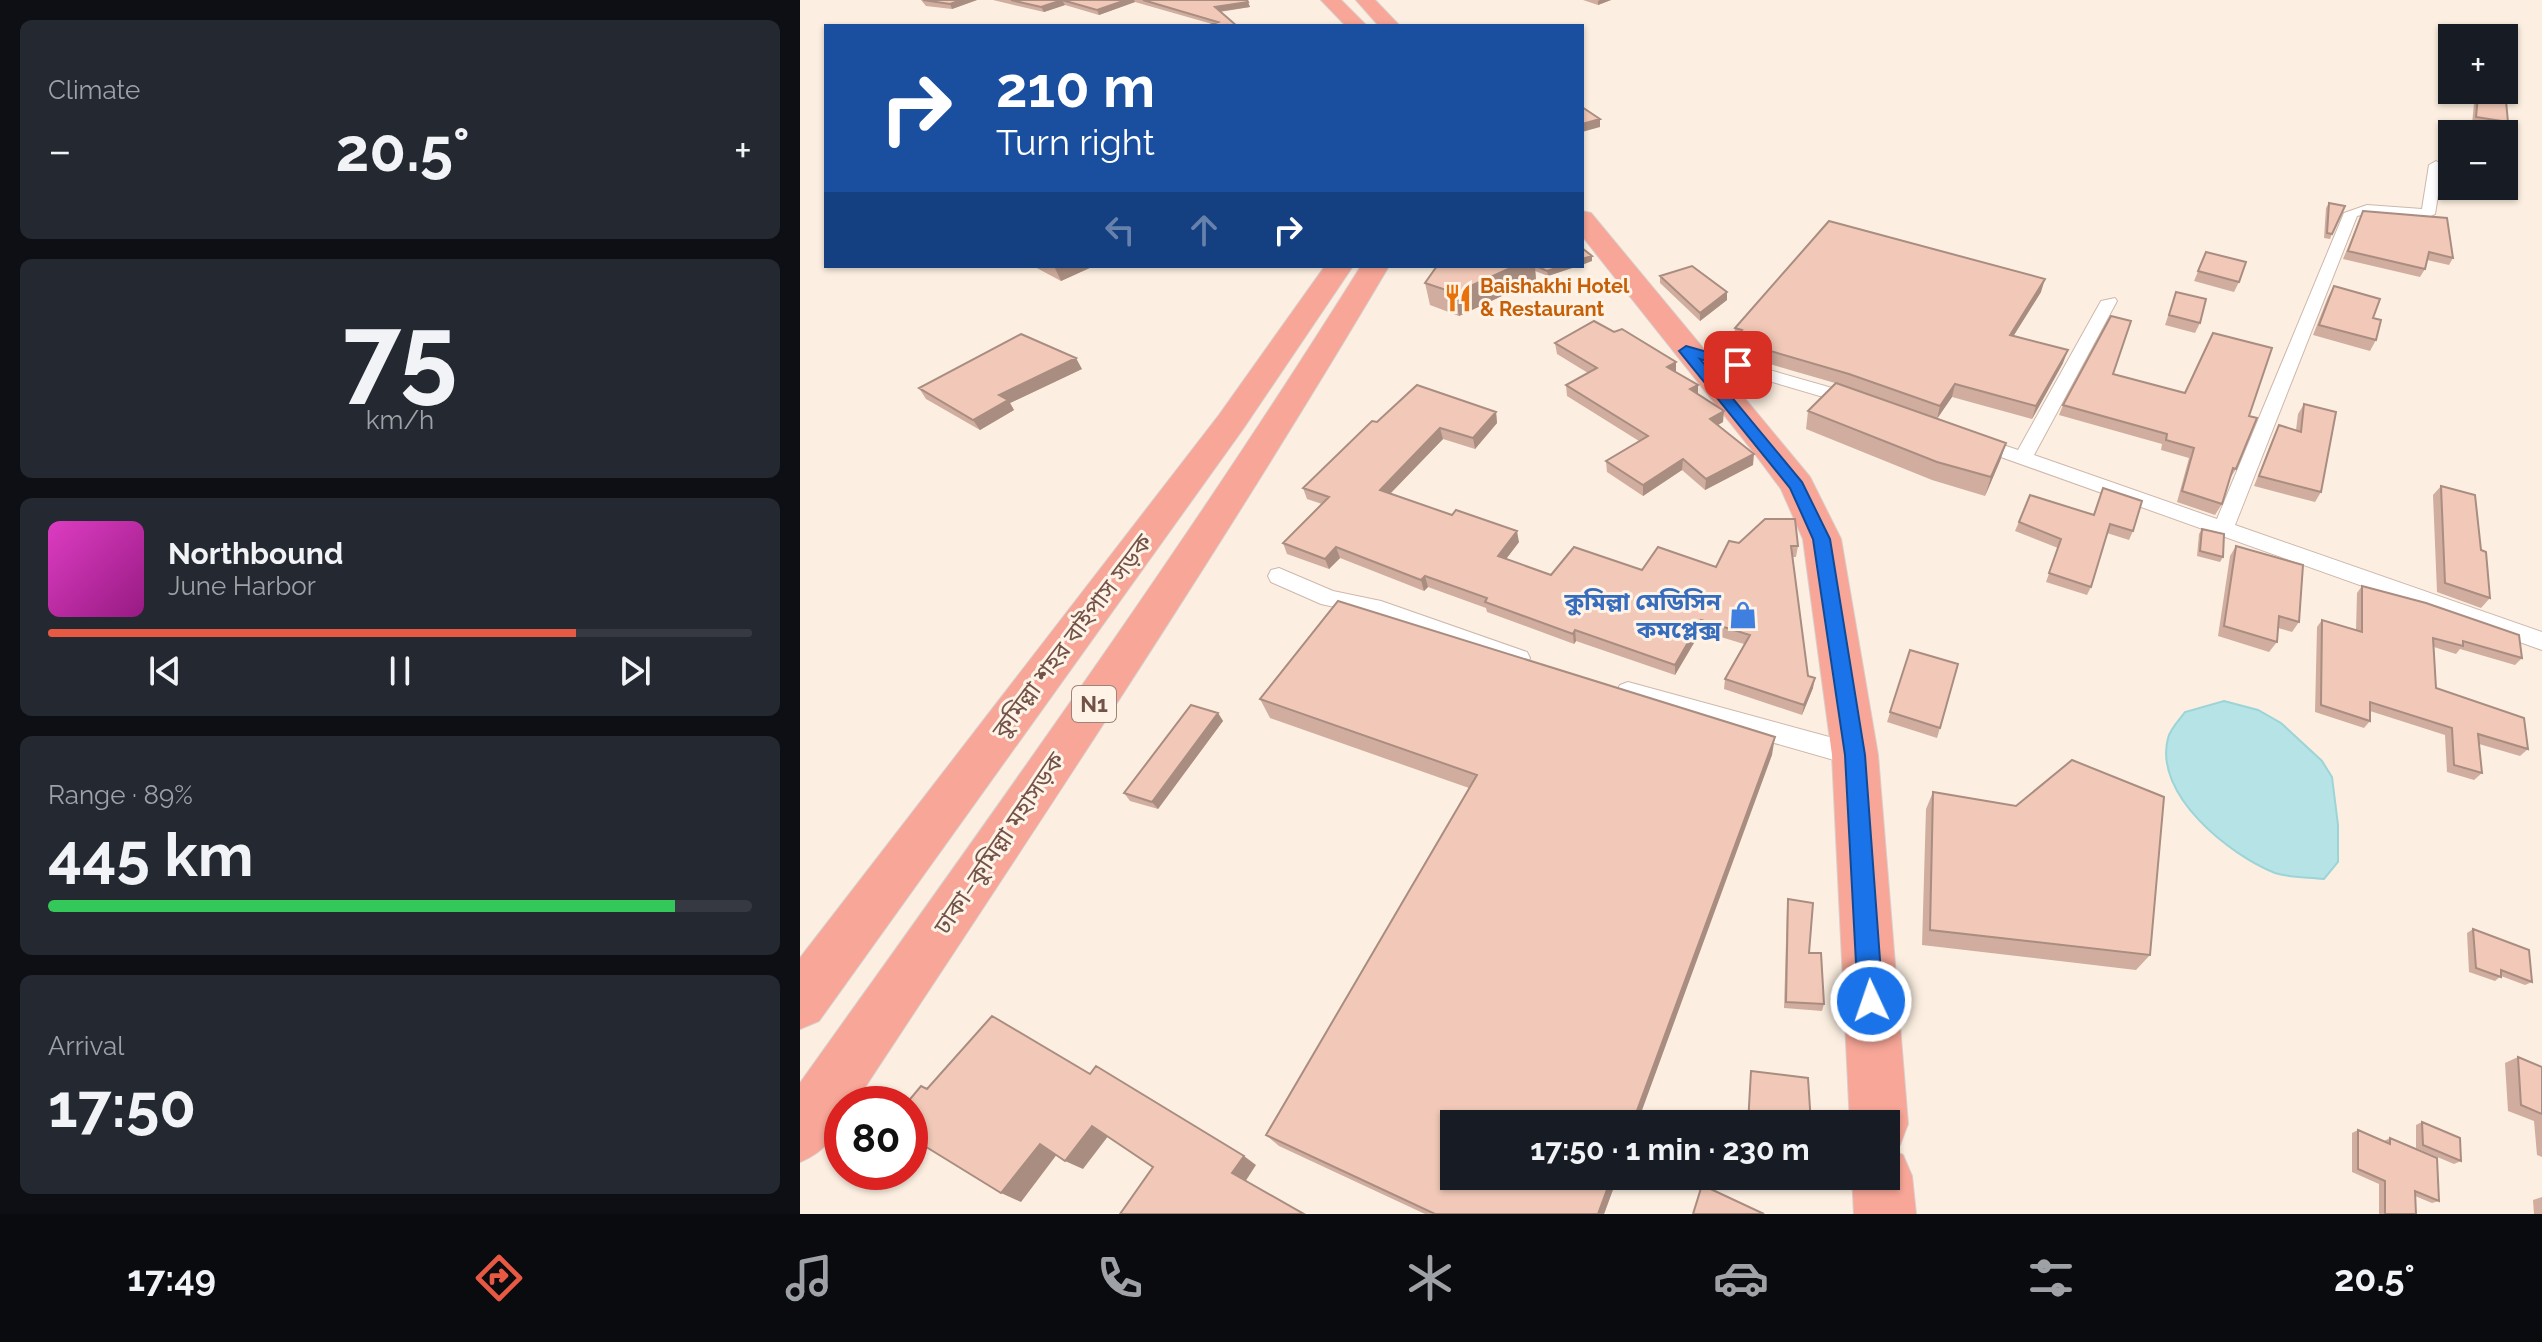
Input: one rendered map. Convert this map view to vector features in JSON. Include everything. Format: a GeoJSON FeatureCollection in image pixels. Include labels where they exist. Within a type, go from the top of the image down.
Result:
{"type":"FeatureCollection","features":[{"type":"Feature","properties":{"kind":"highway"},"geometry":{"type":"LineString","coordinates":[[1330,0],[1355,24]]}},
{"type":"Feature","properties":{"kind":"highway"},"geometry":{"type":"LineString","coordinates":[[1365,0],[1388,24]]}},
{"type":"Feature","properties":{"kind":"highway"},"geometry":{"type":"LineString","coordinates":[[1584,222],[1789,476],[1822,539],[1855,755],[1878,1110]]}},
{"type":"Feature","properties":{"kind":"highway","name":"কুমিল্লা শহর বাইপাস সড়ক"},"geometry":{"type":"LineString","coordinates":[[800,1002],[1240,410],[1338,268]]}},
{"type":"Feature","properties":{"kind":"highway","name":"ঢাকা–কুমিল্লা মহাসড়ক"},"geometry":{"type":"LineString","coordinates":[[800,1133],[1104,690],[1271,437],[1374,268]]}},
{"type":"Feature","properties":{"kind":"highway"},"geometry":{"type":"LineString","coordinates":[[1883,1190],[1885,1214]]}},
{"type":"Feature","properties":{"kind":"street"},"geometry":{"type":"LineString","coordinates":[[2223,529],[2351,213],[2358,209],[2425,214],[2430,211],[2436,165]]}},
{"type":"Feature","properties":{"kind":"street"},"geometry":{"type":"LineString","coordinates":[[2023,458],[2109,301]]}},
{"type":"Feature","properties":{"kind":"street"},"geometry":{"type":"LineString","coordinates":[[1686,351],[1874,407]]}},
{"type":"Feature","properties":{"kind":"street"},"geometry":{"type":"LineString","coordinates":[[1963,437],[2542,641]]}},
{"type":"Feature","properties":{"kind":"street"},"geometry":{"type":"LineString","coordinates":[[1279,576],[1329,598],[1373,607],[1536,664]]}},
{"type":"Feature","properties":{"kind":"street"},"geometry":{"type":"LineString","coordinates":[[1611,687],[1855,755]]}},
{"type":"Feature","properties":{"kind":"water"},"geometry":{"type":"Polygon","coordinates":[[[2224,701],[2258,710],[2281,723],[2322,761],[2332,777],[2338,825],[2338,862],[2324,879],[2281,875],[2257,864],[2217,837],[2183,801],[2172,781],[2166,759],[2169,735],[2185,712],[2224,701]]]}},
{"type":"Feature","properties":{"kind":"building"},"geometry":{"type":"Polygon","coordinates":[[[923,0],[961,0],[950,4],[923,0]]]}},
{"type":"Feature","properties":{"kind":"building"},"geometry":{"type":"Polygon","coordinates":[[[1011,0],[1062,0],[1041,7],[1011,0]]]}},
{"type":"Feature","properties":{"kind":"building"},"geometry":{"type":"Polygon","coordinates":[[[1062,0],[1126,0],[1097,10],[1062,0]]]}},
{"type":"Feature","properties":{"kind":"building"},"geometry":{"type":"Polygon","coordinates":[[[1143,0],[1247,0],[1215,7],[1235,24],[1212,24],[1218,22],[1143,0]]]}},
{"type":"Feature","properties":{"kind":"building"},"geometry":{"type":"Polygon","coordinates":[[[2477,104],[2506,104],[2508,120],[2476,117],[2477,104]]]}},
{"type":"Feature","properties":{"kind":"building"},"geometry":{"type":"Polygon","coordinates":[[[1584,108],[1600,119],[1584,123],[1584,108]]]}},
{"type":"Feature","properties":{"kind":"building"},"geometry":{"type":"Polygon","coordinates":[[[2329,203],[2345,206],[2332,234],[2327,233],[2329,203]]]}},
{"type":"Feature","properties":{"kind":"building"},"geometry":{"type":"Polygon","coordinates":[[[2363,211],[2447,218],[2453,258],[2429,252],[2425,269],[2348,251],[2363,211]]]}},
{"type":"Feature","properties":{"kind":"building"},"geometry":{"type":"Polygon","coordinates":[[[1829,221],[2045,279],[2010,335],[2068,350],[2036,406],[1955,384],[1940,406],[1849,374],[1733,340],[1742,330],[1735,328],[1829,221]]]}},
{"type":"Feature","properties":{"kind":"building"},"geometry":{"type":"Polygon","coordinates":[[[2206,252],[2246,262],[2239,282],[2198,271],[2206,252]]]}},
{"type":"Feature","properties":{"kind":"building"},"geometry":{"type":"Polygon","coordinates":[[[1692,266],[1727,292],[1700,313],[1660,276],[1692,266]]]}},
{"type":"Feature","properties":{"kind":"building"},"geometry":{"type":"Polygon","coordinates":[[[1436,268],[1511,268],[1455,293],[1425,283],[1436,268]]]}},
{"type":"Feature","properties":{"kind":"building"},"geometry":{"type":"Polygon","coordinates":[[[2334,286],[2380,299],[2373,318],[2381,320],[2376,340],[2319,325],[2334,286]]]}},
{"type":"Feature","properties":{"kind":"building"},"geometry":{"type":"Polygon","coordinates":[[[2176,292],[2206,299],[2200,323],[2169,315],[2176,292]]]}},
{"type":"Feature","properties":{"kind":"building"},"geometry":{"type":"Polygon","coordinates":[[[2111,316],[2131,321],[2113,374],[2185,393],[2213,333],[2272,348],[2249,416],[2257,418],[2236,469],[2233,468],[2222,504],[2182,491],[2194,448],[2166,440],[2167,434],[2063,405],[2111,316]]]}},
{"type":"Feature","properties":{"kind":"building"},"geometry":{"type":"Polygon","coordinates":[[[1594,321],[1614,332],[1622,329],[1676,362],[1667,367],[1698,385],[1690,389],[1724,411],[1710,419],[1754,454],[1706,479],[1683,459],[1643,485],[1606,461],[1648,436],[1566,385],[1597,368],[1555,343],[1594,321]]]}},
{"type":"Feature","properties":{"kind":"building"},"geometry":{"type":"Polygon","coordinates":[[[1021,334],[1076,358],[999,395],[1008,400],[973,420],[919,388],[1021,334]]]}},
{"type":"Feature","properties":{"kind":"building"},"geometry":{"type":"Polygon","coordinates":[[[1836,383],[2006,443],[1991,477],[1937,462],[1808,411],[1836,383]]]}},
{"type":"Feature","properties":{"kind":"building"},"geometry":{"type":"Polygon","coordinates":[[[1417,385],[1496,412],[1473,438],[1440,428],[1380,490],[1452,515],[1456,510],[1517,531],[1498,556],[1551,575],[1574,547],[1642,570],[1658,547],[1716,567],[1729,541],[1739,543],[1765,519],[1795,519],[1798,546],[1791,546],[1808,676],[1815,678],[1804,705],[1725,679],[1750,635],[1701,620],[1675,665],[1575,630],[1573,634],[1485,602],[1487,598],[1425,576],[1421,580],[1336,547],[1325,559],[1283,543],[1329,497],[1303,488],[1372,421],[1377,422],[1417,385]]]}},
{"type":"Feature","properties":{"kind":"building"},"geometry":{"type":"Polygon","coordinates":[[[2304,404],[2336,412],[2321,492],[2259,476],[2279,425],[2301,432],[2304,404]]]}},
{"type":"Feature","properties":{"kind":"building"},"geometry":{"type":"Polygon","coordinates":[[[2441,486],[2475,495],[2481,550],[2486,552],[2490,598],[2445,583],[2441,486]]]}},
{"type":"Feature","properties":{"kind":"building"},"geometry":{"type":"Polygon","coordinates":[[[2103,488],[2142,501],[2133,531],[2110,524],[2091,587],[2049,573],[2061,539],[2019,522],[2030,495],[2094,515],[2103,488]]]}},
{"type":"Feature","properties":{"kind":"building"},"geometry":{"type":"Polygon","coordinates":[[[2202,529],[2224,534],[2223,557],[2200,551],[2202,529]]]}},
{"type":"Feature","properties":{"kind":"building"},"geometry":{"type":"Polygon","coordinates":[[[2236,546],[2303,565],[2299,622],[2279,616],[2277,642],[2224,626],[2236,546]]]}},
{"type":"Feature","properties":{"kind":"building"},"geometry":{"type":"Polygon","coordinates":[[[2362,586],[2426,603],[2519,635],[2522,658],[2463,641],[2463,646],[2433,638],[2436,688],[2524,718],[2528,749],[2478,734],[2482,773],[2454,765],[2452,728],[2370,702],[2370,721],[2321,705],[2322,620],[2362,632],[2362,586]]]}},
{"type":"Feature","properties":{"kind":"building"},"geometry":{"type":"Polygon","coordinates":[[[1338,601],[1775,737],[1637,1110],[1440,1110],[1440,1190],[1607,1190],[1598,1214],[1435,1214],[1266,1135],[1477,775],[1260,699],[1338,601]]]}},
{"type":"Feature","properties":{"kind":"building"},"geometry":{"type":"Polygon","coordinates":[[[1910,650],[1958,664],[1940,728],[1890,712],[1910,650]]]}},
{"type":"Feature","properties":{"kind":"building"},"geometry":{"type":"Polygon","coordinates":[[[1191,705],[1218,713],[1152,802],[1124,793],[1191,705]]]}},
{"type":"Feature","properties":{"kind":"building"},"geometry":{"type":"Polygon","coordinates":[[[2072,760],[2164,797],[2150,955],[1930,930],[1933,792],[2016,806],[2072,760]]]}},
{"type":"Feature","properties":{"kind":"building"},"geometry":{"type":"Polygon","coordinates":[[[1788,899],[1813,903],[1809,953],[1821,953],[1824,1004],[1786,1002],[1788,899]]]}},
{"type":"Feature","properties":{"kind":"building"},"geometry":{"type":"Polygon","coordinates":[[[2473,929],[2529,950],[2532,982],[2501,970],[2501,977],[2476,968],[2473,929]]]}},
{"type":"Feature","properties":{"kind":"building"},"geometry":{"type":"Polygon","coordinates":[[[992,1016],[1090,1074],[1096,1066],[1244,1156],[1232,1173],[1304,1214],[1120,1214],[1153,1167],[1092,1126],[1065,1161],[1040,1144],[1001,1193],[928,1148],[928,1088],[992,1016]]]}},
{"type":"Feature","properties":{"kind":"building"},"geometry":{"type":"Polygon","coordinates":[[[2518,1057],[2542,1067],[2542,1114],[2521,1105],[2518,1057]]]}},
{"type":"Feature","properties":{"kind":"building"},"geometry":{"type":"Polygon","coordinates":[[[1751,1071],[1808,1078],[1810,1110],[1749,1110],[1751,1071]]]}},
{"type":"Feature","properties":{"kind":"building"},"geometry":{"type":"Polygon","coordinates":[[[2422,1122],[2460,1138],[2461,1161],[2423,1145],[2422,1122]]]}},
{"type":"Feature","properties":{"kind":"building"},"geometry":{"type":"Polygon","coordinates":[[[2358,1130],[2390,1144],[2390,1138],[2437,1158],[2439,1201],[2415,1191],[2416,1214],[2385,1214],[2385,1181],[2358,1169],[2358,1130]]]}},
{"type":"Feature","properties":{"kind":"building"},"geometry":{"type":"Polygon","coordinates":[[[1700,1190],[1713,1190],[1764,1214],[1693,1214],[1700,1190]]]}},
{"type":"Feature","properties":{"kind":"place","name":"Baishakhi Hotel & Restaurant"},"geometry":{"type":"Point","coordinates":[1458,298]}},
{"type":"Feature","properties":{"kind":"place","name":"কুমিল্লা মেডিসিন কমপ্লেক্স"},"geometry":{"type":"Point","coordinates":[1743,615]}},
{"type":"Feature","properties":{"kind":"route"},"geometry":{"type":"LineString","coordinates":[[1738,365],[1686,351],[1797,486],[1822,539],[1855,755],[1871,1001]]}}]}
